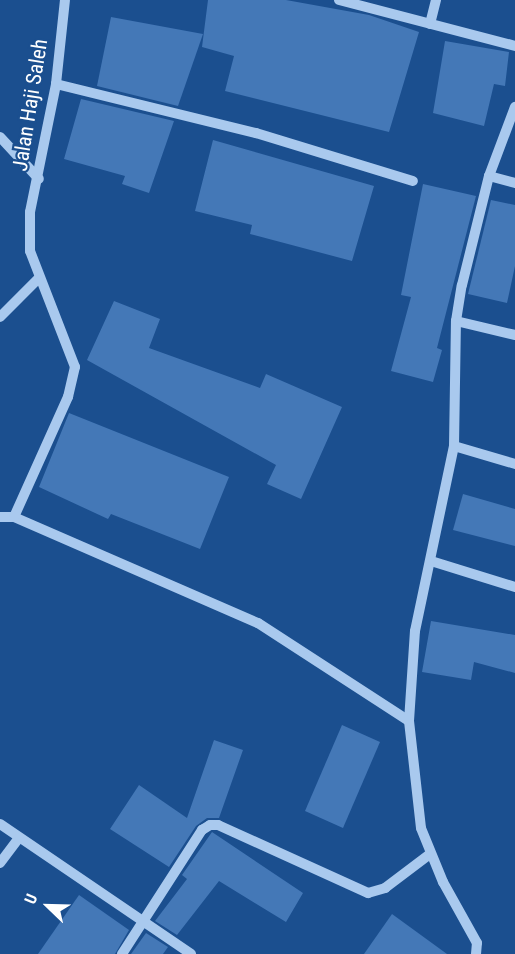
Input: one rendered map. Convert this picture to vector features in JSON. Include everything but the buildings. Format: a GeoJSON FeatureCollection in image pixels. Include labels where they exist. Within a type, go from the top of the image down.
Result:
{"type":"FeatureCollection","features":[{"type":"Feature","properties":{"kind":"street","name":"Jalan Haji Saleh"},"geometry":{"type":"LineString","coordinates":[[14,517],[68,397],[75,367],[38,279],[30,251],[30,212],[39,179],[56,84],[65,0]]}},
{"type":"Feature","properties":{"kind":"street"},"geometry":{"type":"LineString","coordinates":[[339,0],[515,46]]}},
{"type":"Feature","properties":{"kind":"street"},"geometry":{"type":"LineString","coordinates":[[430,24],[436,0]]}},
{"type":"Feature","properties":{"kind":"street"},"geometry":{"type":"LineString","coordinates":[[56,84],[256,133],[413,181]]}},
{"type":"Feature","properties":{"kind":"street"},"geometry":{"type":"LineString","coordinates":[[476,954],[477,943],[473,933],[430,854],[417,802],[409,721],[415,631],[454,446],[456,321],[489,176],[515,107]]}},
{"type":"Feature","properties":{"kind":"street"},"geometry":{"type":"LineString","coordinates":[[0,136],[39,179]]}},
{"type":"Feature","properties":{"kind":"street"},"geometry":{"type":"LineString","coordinates":[[489,176],[515,183]]}},
{"type":"Feature","properties":{"kind":"street"},"geometry":{"type":"LineString","coordinates":[[0,317],[38,279]]}},
{"type":"Feature","properties":{"kind":"street"},"geometry":{"type":"LineString","coordinates":[[456,321],[515,335]]}},
{"type":"Feature","properties":{"kind":"street"},"geometry":{"type":"LineString","coordinates":[[454,446],[515,464]]}},
{"type":"Feature","properties":{"kind":"street"},"geometry":{"type":"LineString","coordinates":[[0,517],[14,517],[258,623],[409,721]]}},
{"type":"Feature","properties":{"kind":"street"},"geometry":{"type":"LineString","coordinates":[[431,561],[515,587]]}},
{"type":"Feature","properties":{"kind":"street"},"geometry":{"type":"LineString","coordinates":[[0,824],[191,954]]}},
{"type":"Feature","properties":{"kind":"street"},"geometry":{"type":"LineString","coordinates":[[122,954],[142,919],[202,830],[210,825],[218,825],[368,893],[385,888],[430,854]]}},
{"type":"Feature","properties":{"kind":"street"},"geometry":{"type":"LineString","coordinates":[[0,863],[19,838]]}}]}
